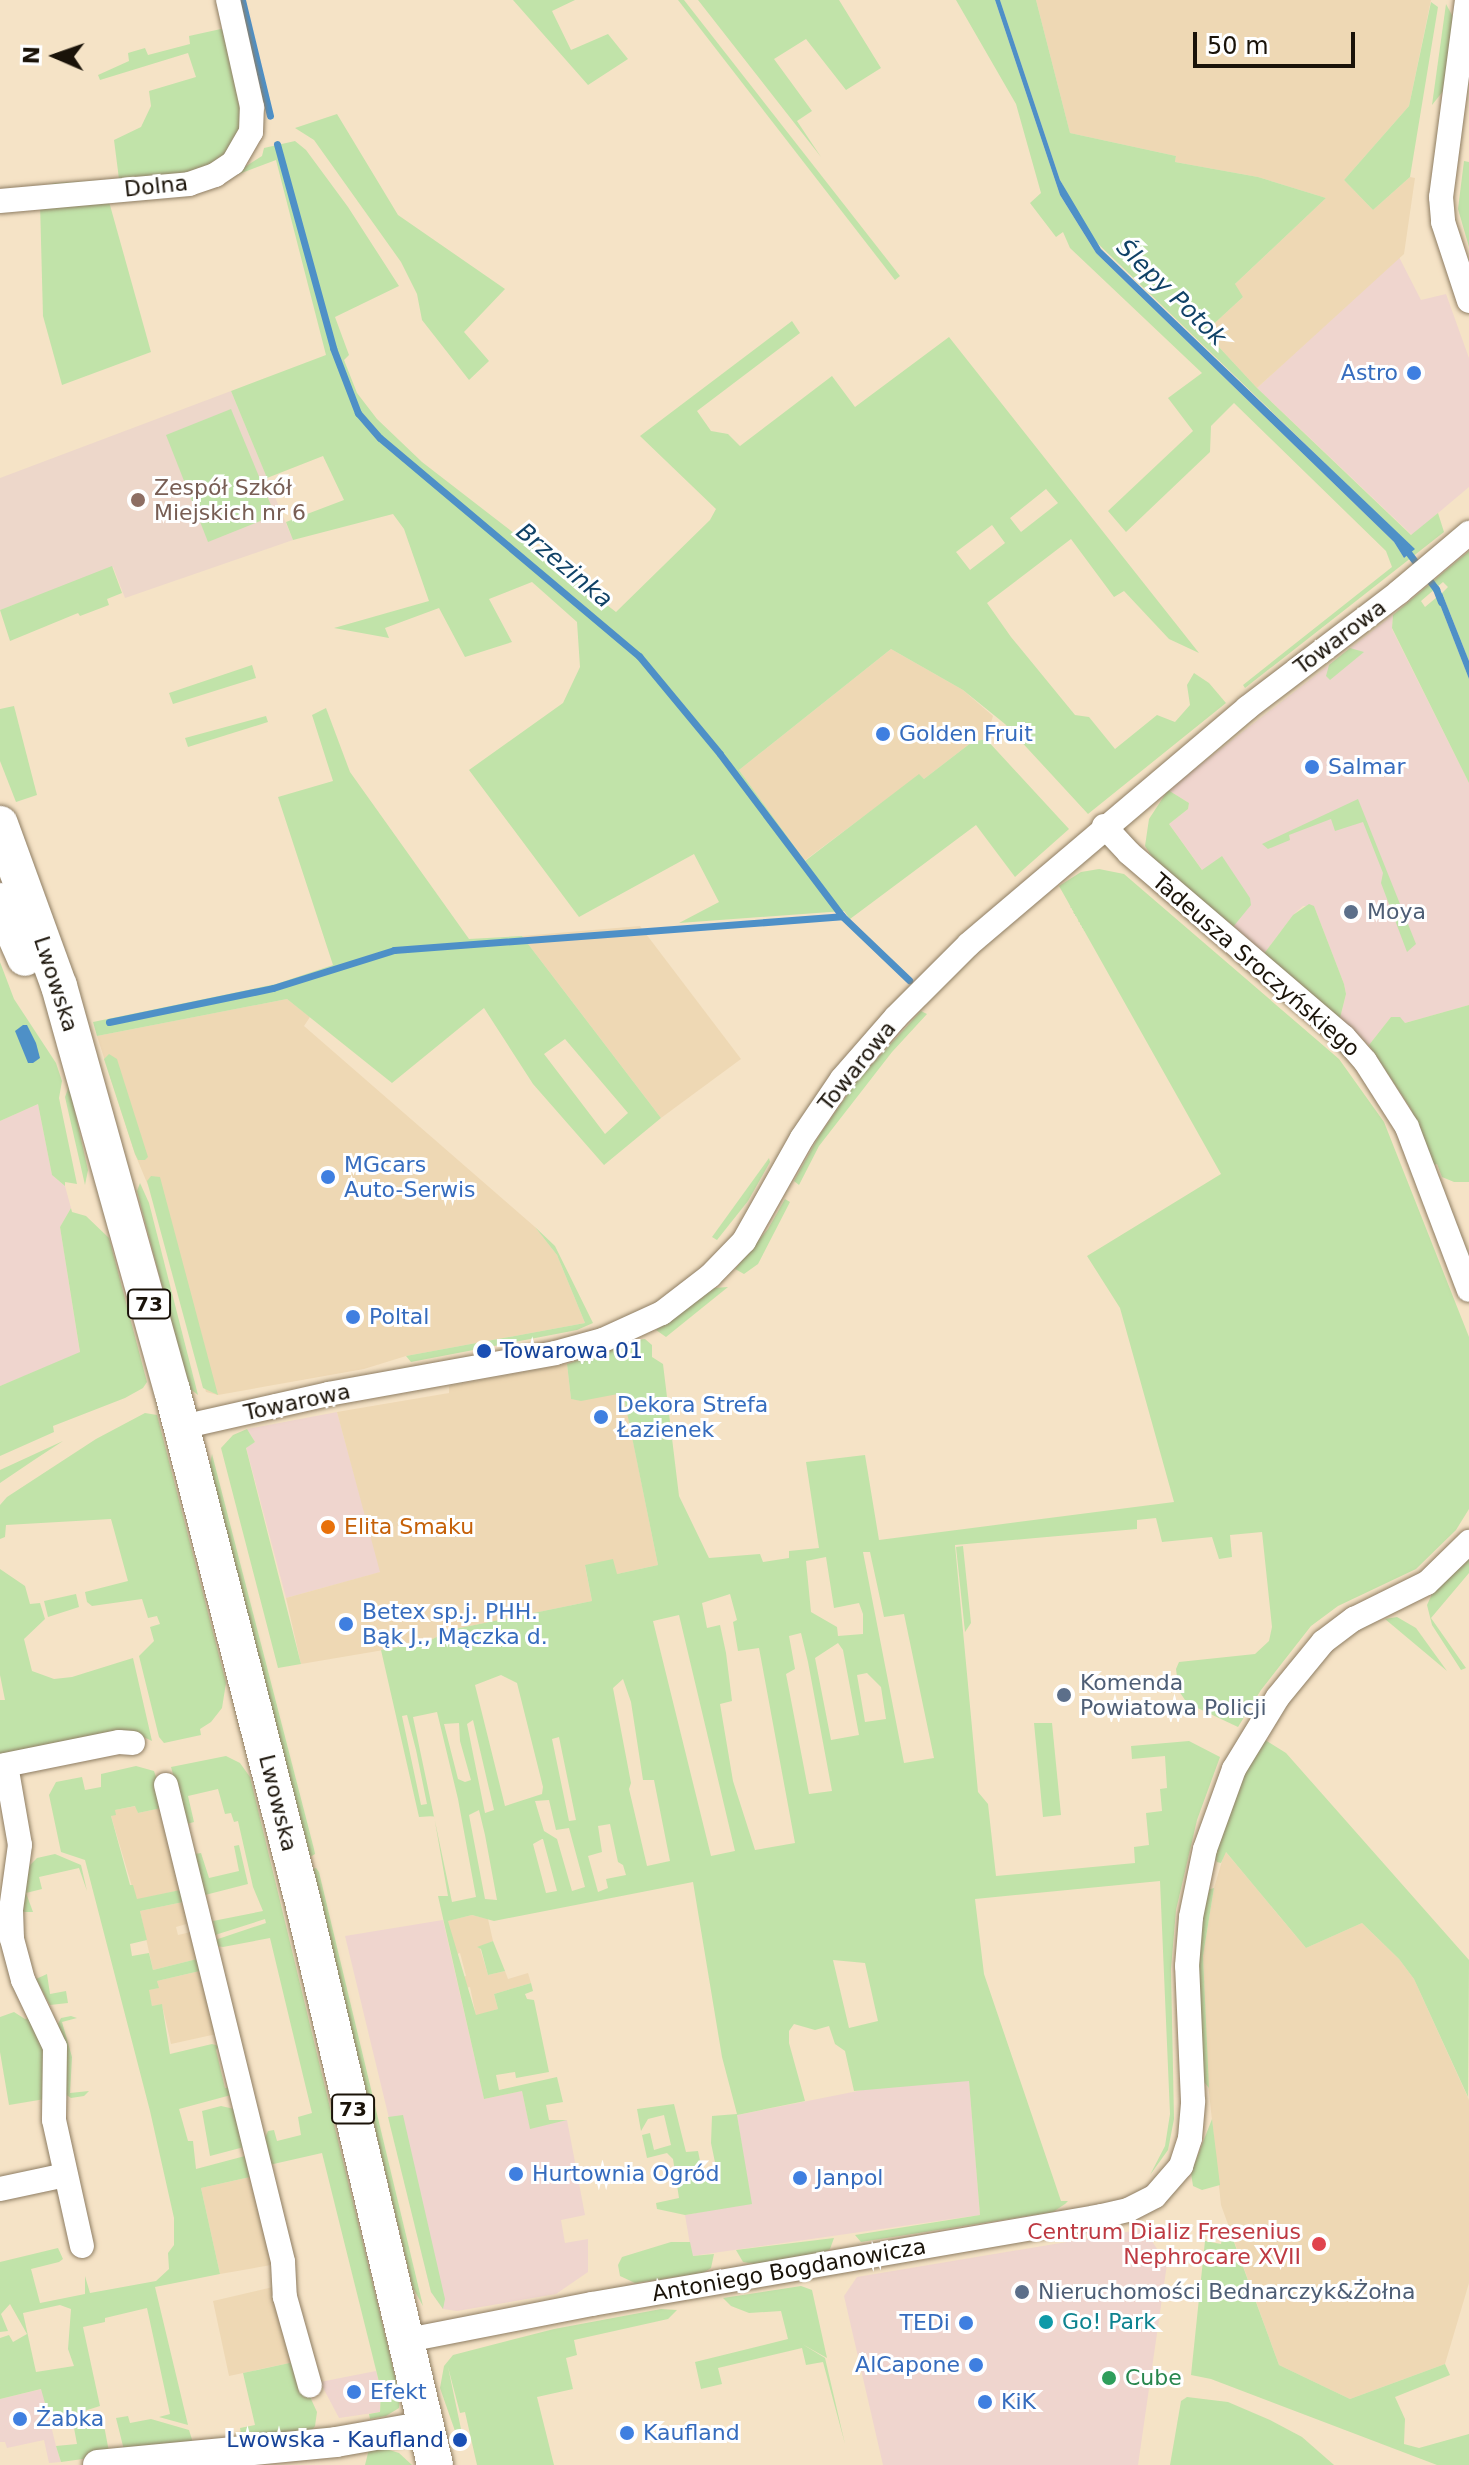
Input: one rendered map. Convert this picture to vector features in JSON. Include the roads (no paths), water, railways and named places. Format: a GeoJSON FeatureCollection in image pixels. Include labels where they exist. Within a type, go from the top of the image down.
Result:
{"type":"FeatureCollection","features":[{"type":"Feature","properties":{"kind":"main road","name":"Lwowska"},"geometry":{"type":"LineString","coordinates":[[4,845],[59,986],[182,1427],[294,1867],[408,2340],[435,2465]]}},
{"type":"Feature","properties":{"kind":"main road","name":"Lwowska"},"geometry":{"type":"LineString","coordinates":[[0,901],[105,1146]]}},
{"type":"Feature","properties":{"kind":"street","name":"Dolna"},"geometry":{"type":"LineString","coordinates":[[0,201],[189,184],[215,175],[233,163],[251,132],[252,107],[228,0]]}},
{"type":"Feature","properties":{"kind":"street"},"geometry":{"type":"LineString","coordinates":[[1467,0],[1441,197],[1443,222],[1469,301]]}},
{"type":"Feature","properties":{"kind":"street","name":"Towarowa"},"geometry":{"type":"LineString","coordinates":[[182,1427],[328,1394],[555,1353],[603,1340],[662,1313],[710,1276],[744,1241],[826,1102],[896,1017],[969,944],[1104,826],[1247,708],[1399,592],[1469,533]]}},
{"type":"Feature","properties":{"kind":"street","name":"Tadeusza Sroczyńskiego"},"geometry":{"type":"LineString","coordinates":[[1104,826],[1129,853],[1344,1037],[1365,1061],[1407,1127],[1469,1290]]}},
{"type":"Feature","properties":{"kind":"street","name":"Antoniego Bogdanowicza"},"geometry":{"type":"LineString","coordinates":[[408,2340],[592,2304],[1102,2216],[1139,2205],[1164,2187],[1181,2166],[1192,2127],[1187,1966],[1194,1897],[1205,1849],[1234,1769],[1278,1697],[1323,1642],[1354,1619],[1427,1583],[1469,1542]]}},
{"type":"Feature","properties":{"kind":"street"},"geometry":{"type":"LineString","coordinates":[[82,2246],[54,2120],[55,2047],[6,1939],[20,1845],[3,1765],[119,1742],[133,1743]]}},
{"type":"Feature","properties":{"kind":"street"},"geometry":{"type":"LineString","coordinates":[[166,1785],[281,2254],[285,2297],[310,2386]]}},
{"type":"Feature","properties":{"kind":"street"},"geometry":{"type":"LineString","coordinates":[[0,2189],[66,2175]]}},
{"type":"Feature","properties":{"kind":"street"},"geometry":{"type":"LineString","coordinates":[[98,2465],[336,2442],[427,2426]]}},
{"type":"Feature","properties":{"kind":"water"},"geometry":{"type":"Polygon","coordinates":[[[995,0],[1000,0],[1060,180],[1101,249],[1415,549],[1404,558],[1394,542],[1096,253],[1060,195],[995,0]]]}},
{"type":"Feature","properties":{"kind":"water"},"geometry":{"type":"Polygon","coordinates":[[[1442,593],[1469,661],[1469,679],[1437,597],[1442,593]]]}},
{"type":"Feature","properties":{"kind":"water"},"geometry":{"type":"Polygon","coordinates":[[[27,1025],[40,1058],[33,1063],[28,1063],[15,1031],[27,1025]]]}},
{"type":"Feature","properties":{"kind":"waterway"},"geometry":{"type":"LineString","coordinates":[[242,0],[270,116]]}},
{"type":"Feature","properties":{"kind":"waterway","name":"Brzezinka"},"geometry":{"type":"LineString","coordinates":[[277,144],[333,348],[358,413],[380,438],[639,656],[720,754],[842,916],[909,980]]}},
{"type":"Feature","properties":{"kind":"waterway"},"geometry":{"type":"LineString","coordinates":[[1404,547],[1436,589],[1441,602]]}},
{"type":"Feature","properties":{"kind":"waterway"},"geometry":{"type":"LineString","coordinates":[[109,1022],[273,988],[394,950],[842,916]]}},
{"type":"Feature","properties":{"kind":"place","name":"Astro"},"geometry":{"type":"Point","coordinates":[1414,373]}},
{"type":"Feature","properties":{"kind":"place","name":"Zespół Szkół Miejskich nr 6"},"geometry":{"type":"Point","coordinates":[138,500]}},
{"type":"Feature","properties":{"kind":"place","name":"Golden Fruit"},"geometry":{"type":"Point","coordinates":[883,734]}},
{"type":"Feature","properties":{"kind":"place","name":"Salmar"},"geometry":{"type":"Point","coordinates":[1312,767]}},
{"type":"Feature","properties":{"kind":"place","name":"Moya"},"geometry":{"type":"Point","coordinates":[1351,912]}},
{"type":"Feature","properties":{"kind":"place","name":"MGcars Auto-Serwis"},"geometry":{"type":"Point","coordinates":[328,1177]}},
{"type":"Feature","properties":{"kind":"place","name":"Poltal"},"geometry":{"type":"Point","coordinates":[353,1317]}},
{"type":"Feature","properties":{"kind":"place","name":"Towarowa 01"},"geometry":{"type":"Point","coordinates":[484,1351]}},
{"type":"Feature","properties":{"kind":"place","name":"Dekora Strefa Łazienek"},"geometry":{"type":"Point","coordinates":[601,1417]}},
{"type":"Feature","properties":{"kind":"place","name":"Elita Smaku"},"geometry":{"type":"Point","coordinates":[328,1527]}},
{"type":"Feature","properties":{"kind":"place","name":"Betex sp.j. PHH. Bąk J., Mączka d."},"geometry":{"type":"Point","coordinates":[346,1624]}},
{"type":"Feature","properties":{"kind":"place","name":"Komenda Powiatowa Policji"},"geometry":{"type":"Point","coordinates":[1064,1695]}},
{"type":"Feature","properties":{"kind":"place","name":"Hurtownia Ogród"},"geometry":{"type":"Point","coordinates":[516,2174]}},
{"type":"Feature","properties":{"kind":"place","name":"Janpol"},"geometry":{"type":"Point","coordinates":[800,2178]}},
{"type":"Feature","properties":{"kind":"place","name":"Centrum Dializ Fresenius Nephrocare XVII"},"geometry":{"type":"Point","coordinates":[1319,2244]}},
{"type":"Feature","properties":{"kind":"place","name":"Nieruchomości Bednarczyk&Żołna"},"geometry":{"type":"Point","coordinates":[1022,2292]}},
{"type":"Feature","properties":{"kind":"place","name":"Go! Park"},"geometry":{"type":"Point","coordinates":[1046,2322]}},
{"type":"Feature","properties":{"kind":"place","name":"TEDi"},"geometry":{"type":"Point","coordinates":[966,2323]}},
{"type":"Feature","properties":{"kind":"place","name":"AlCapone"},"geometry":{"type":"Point","coordinates":[976,2365]}},
{"type":"Feature","properties":{"kind":"place","name":"Cube"},"geometry":{"type":"Point","coordinates":[1109,2378]}},
{"type":"Feature","properties":{"kind":"place","name":"Efekt"},"geometry":{"type":"Point","coordinates":[354,2392]}},
{"type":"Feature","properties":{"kind":"place","name":"KiK"},"geometry":{"type":"Point","coordinates":[985,2402]}},
{"type":"Feature","properties":{"kind":"place","name":"Żabka"},"geometry":{"type":"Point","coordinates":[20,2419]}},
{"type":"Feature","properties":{"kind":"place","name":"Kaufland"},"geometry":{"type":"Point","coordinates":[627,2433]}},
{"type":"Feature","properties":{"kind":"place","name":"Lwowska - Kaufland"},"geometry":{"type":"Point","coordinates":[460,2440]}},
{"type":"Feature","properties":{"kind":"water label","name":"Ślepy Potok"},"geometry":{"type":"Point","coordinates":[1171,293]}}]}
